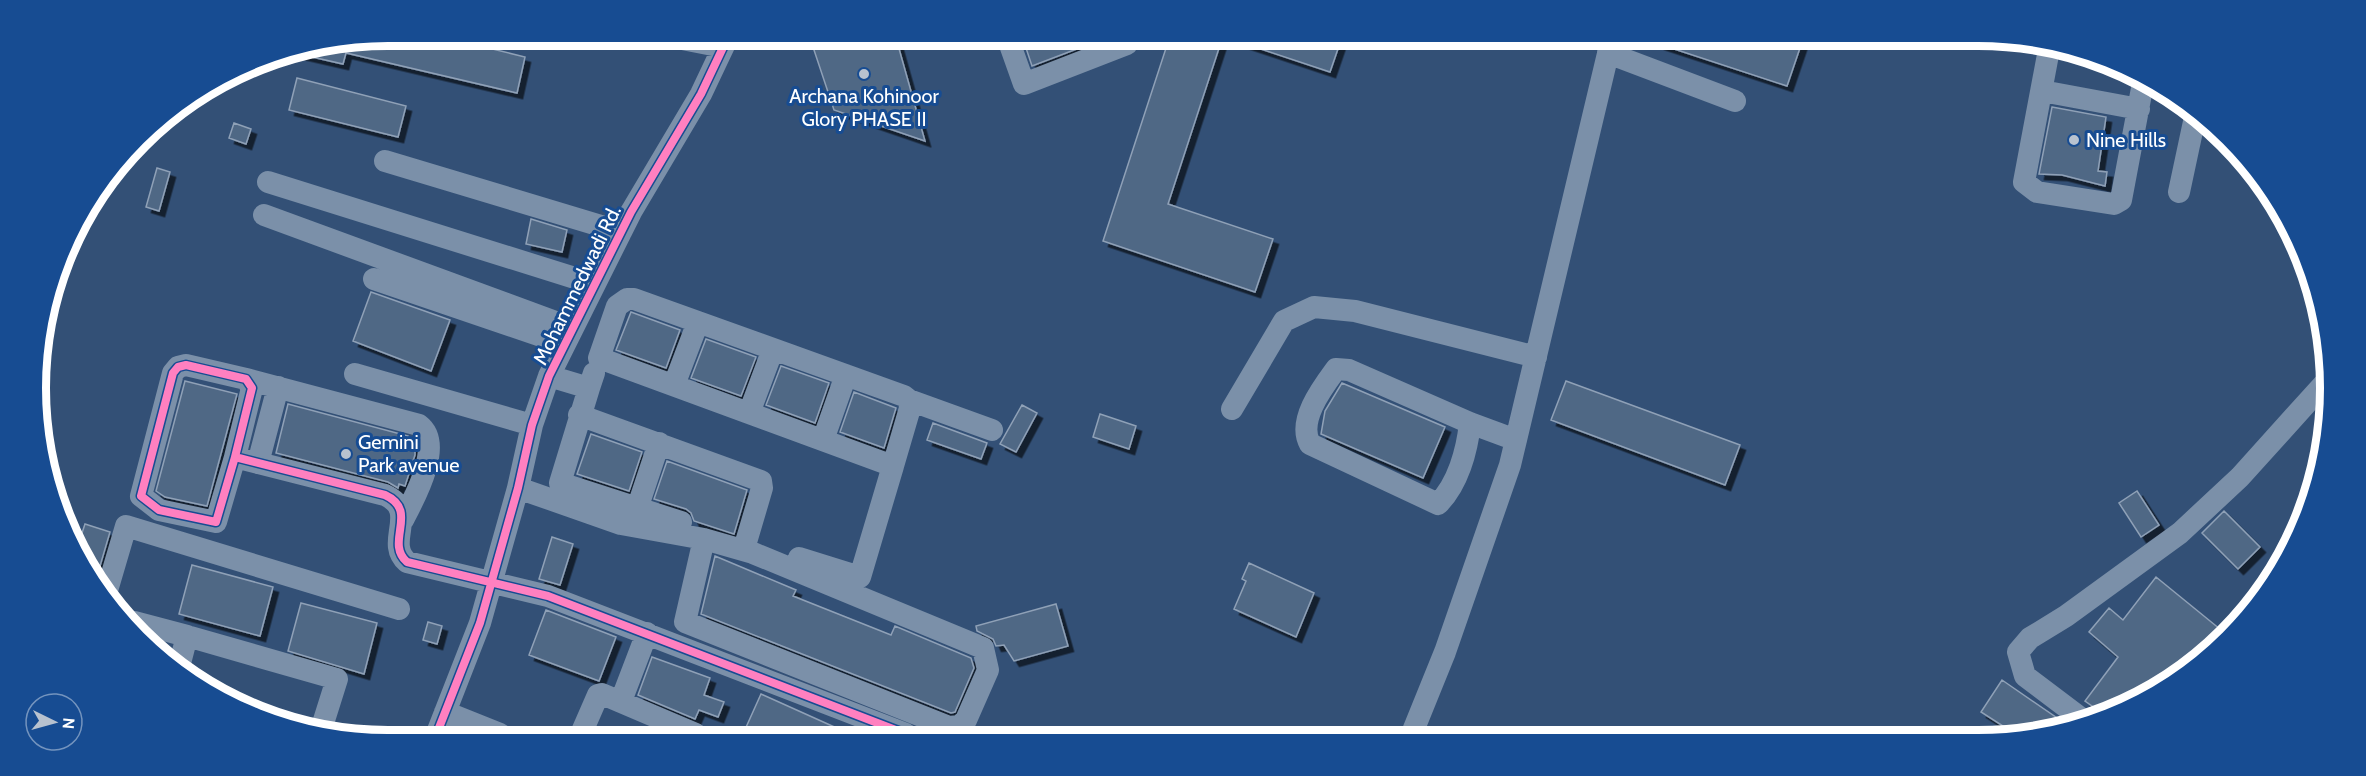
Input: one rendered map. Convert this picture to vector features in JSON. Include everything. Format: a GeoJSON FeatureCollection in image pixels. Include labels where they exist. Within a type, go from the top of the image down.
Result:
{"type":"FeatureCollection","features":[{"type":"Feature","properties":{"kind":"street","name":"Mohammedwadi Rd."},"geometry":{"type":"LineString","coordinates":[[438,730],[480,623],[518,488],[532,425],[549,376],[621,232],[701,94],[724,46]]}},
{"type":"Feature","properties":{"kind":"street"},"geometry":{"type":"LineString","coordinates":[[1010,46],[1024,84],[1122,46]]}},
{"type":"Feature","properties":{"kind":"street"},"geometry":{"type":"LineString","coordinates":[[1414,730],[1449,641],[1510,465],[1609,47],[1735,101]]}},
{"type":"Feature","properties":{"kind":"street"},"geometry":{"type":"LineString","coordinates":[[2048,54],[2024,182],[2037,192],[2114,204],[2121,200],[2142,89]]}},
{"type":"Feature","properties":{"kind":"street"},"geometry":{"type":"LineString","coordinates":[[2042,91],[2139,110]]}},
{"type":"Feature","properties":{"kind":"street"},"geometry":{"type":"LineString","coordinates":[[2179,192],[2194,123]]}},
{"type":"Feature","properties":{"kind":"street"},"geometry":{"type":"LineString","coordinates":[[385,161],[621,232]]}},
{"type":"Feature","properties":{"kind":"street"},"geometry":{"type":"LineString","coordinates":[[268,182],[594,284]]}},
{"type":"Feature","properties":{"kind":"street"},"geometry":{"type":"LineString","coordinates":[[264,215],[568,336]]}},
{"type":"Feature","properties":{"kind":"street"},"geometry":{"type":"LineString","coordinates":[[374,279],[568,336]]}},
{"type":"Feature","properties":{"kind":"street"},"geometry":{"type":"LineString","coordinates":[[909,400],[910,408],[860,577],[560,483],[607,361],[621,300],[634,299],[992,430]]}},
{"type":"Feature","properties":{"kind":"street"},"geometry":{"type":"LineString","coordinates":[[1232,410],[1284,321],[1314,307],[1355,311],[1536,357]]}},
{"type":"Feature","properties":{"kind":"street"},"geometry":{"type":"LineString","coordinates":[[674,385],[698,322]]}},
{"type":"Feature","properties":{"kind":"street"},"geometry":{"type":"LineString","coordinates":[[749,413],[773,349]]}},
{"type":"Feature","properties":{"kind":"street"},"geometry":{"type":"LineString","coordinates":[[607,361],[893,466]]}},
{"type":"Feature","properties":{"kind":"street"},"geometry":{"type":"LineString","coordinates":[[586,418],[589,388],[607,361]]}},
{"type":"Feature","properties":{"kind":"street"},"geometry":{"type":"LineString","coordinates":[[246,379],[252,388],[216,522],[159,510],[141,496],[173,373],[178,367],[186,365],[246,379],[419,424],[428,432],[431,445],[417,491],[403,520],[397,546],[399,555],[407,562],[492,580],[548,596],[896,730]]}},
{"type":"Feature","properties":{"kind":"street"},"geometry":{"type":"LineString","coordinates":[[1470,423],[1468,443],[1449,493],[1438,504],[1310,444],[1305,426],[1323,387],[1336,369],[1349,370],[1516,441]]}},
{"type":"Feature","properties":{"kind":"street"},"geometry":{"type":"LineString","coordinates":[[355,374],[532,425]]}},
{"type":"Feature","properties":{"kind":"street"},"geometry":{"type":"LineString","coordinates":[[823,440],[846,375]]}},
{"type":"Feature","properties":{"kind":"street"},"geometry":{"type":"LineString","coordinates":[[549,376],[589,388]]}},
{"type":"Feature","properties":{"kind":"street"},"geometry":{"type":"LineString","coordinates":[[258,463],[278,387]]}},
{"type":"Feature","properties":{"kind":"street"},"geometry":{"type":"LineString","coordinates":[[2076,715],[2025,676],[2018,652],[2030,638],[2066,616],[2180,533],[2240,477],[2320,388]]}},
{"type":"Feature","properties":{"kind":"street"},"geometry":{"type":"LineString","coordinates":[[586,418],[761,482],[762,488],[746,542]]}},
{"type":"Feature","properties":{"kind":"street"},"geometry":{"type":"LineString","coordinates":[[637,509],[659,443]]}},
{"type":"Feature","properties":{"kind":"street"},"geometry":{"type":"LineString","coordinates":[[235,458],[385,495],[398,506],[403,520]]}},
{"type":"Feature","properties":{"kind":"street"},"geometry":{"type":"LineString","coordinates":[[518,488],[621,524],[704,539],[753,553],[983,648],[988,670],[966,720],[959,726],[949,727],[685,622],[704,539]]}},
{"type":"Feature","properties":{"kind":"street"},"geometry":{"type":"LineString","coordinates":[[109,585],[126,526],[399,609]]}},
{"type":"Feature","properties":{"kind":"street"},"geometry":{"type":"LineString","coordinates":[[142,624],[337,679],[323,723]]}},
{"type":"Feature","properties":{"kind":"street"},"geometry":{"type":"LineString","coordinates":[[621,701],[647,633]]}},
{"type":"Feature","properties":{"kind":"street"},"geometry":{"type":"LineString","coordinates":[[181,660],[187,636]]}},
{"type":"Feature","properties":{"kind":"street"},"geometry":{"type":"LineString","coordinates":[[583,730],[598,695],[602,694],[687,730]]}},
{"type":"Feature","properties":{"kind":"street"},"geometry":{"type":"LineString","coordinates":[[445,712],[490,730]]}},
{"type":"Feature","properties":{"kind":"building"},"geometry":{"type":"Polygon","coordinates":[[[484,46],[525,57],[517,93],[346,53],[343,64],[308,56],[366,47],[484,46]]]}},
{"type":"Feature","properties":{"kind":"building","name":"Archana Kohinoor Glory PHASE II"},"geometry":{"type":"Polygon","coordinates":[[[813,46],[898,46],[925,141],[834,110],[813,46]]]}},
{"type":"Feature","properties":{"kind":"building"},"geometry":{"type":"Polygon","coordinates":[[[1025,46],[1085,46],[1032,66],[1025,46]]]}},
{"type":"Feature","properties":{"kind":"building"},"geometry":{"type":"Polygon","coordinates":[[[1167,46],[1220,46],[1168,204],[1273,239],[1255,292],[1103,241],[1167,46]]]}},
{"type":"Feature","properties":{"kind":"building"},"geometry":{"type":"Polygon","coordinates":[[[1252,46],[1339,46],[1330,72],[1252,46]]]}},
{"type":"Feature","properties":{"kind":"building"},"geometry":{"type":"Polygon","coordinates":[[[1665,46],[1801,46],[1787,86],[1665,46]]]}},
{"type":"Feature","properties":{"kind":"building"},"geometry":{"type":"Polygon","coordinates":[[[297,78],[406,106],[398,137],[289,110],[297,78]]]}},
{"type":"Feature","properties":{"kind":"building","name":"Nine Hills"},"geometry":{"type":"Polygon","coordinates":[[[2052,107],[2106,117],[2098,171],[2107,172],[2105,186],[2062,175],[2039,174],[2052,107]]]}},
{"type":"Feature","properties":{"kind":"building"},"geometry":{"type":"Polygon","coordinates":[[[234,123],[251,129],[246,144],[229,138],[234,123]]]}},
{"type":"Feature","properties":{"kind":"building"},"geometry":{"type":"Polygon","coordinates":[[[157,168],[170,172],[159,211],[146,207],[157,168]]]}},
{"type":"Feature","properties":{"kind":"building"},"geometry":{"type":"Polygon","coordinates":[[[531,219],[567,230],[562,252],[526,244],[531,219]]]}},
{"type":"Feature","properties":{"kind":"building"},"geometry":{"type":"Polygon","coordinates":[[[371,292],[450,320],[431,371],[353,341],[371,292]]]}},
{"type":"Feature","properties":{"kind":"building"},"geometry":{"type":"Polygon","coordinates":[[[631,312],[680,330],[666,368],[616,350],[631,312]]]}},
{"type":"Feature","properties":{"kind":"building"},"geometry":{"type":"Polygon","coordinates":[[[706,339],[756,357],[741,396],[691,378],[706,339]]]}},
{"type":"Feature","properties":{"kind":"building"},"geometry":{"type":"Polygon","coordinates":[[[781,366],[829,383],[815,423],[766,405],[781,366]]]}},
{"type":"Feature","properties":{"kind":"building"},"geometry":{"type":"Polygon","coordinates":[[[185,381],[237,394],[207,506],[165,497],[156,491],[185,381]]]}},
{"type":"Feature","properties":{"kind":"building"},"geometry":{"type":"Polygon","coordinates":[[[1566,381],[1740,445],[1725,485],[1551,420],[1566,381]]]}},
{"type":"Feature","properties":{"kind":"building"},"geometry":{"type":"Polygon","coordinates":[[[1342,383],[1445,427],[1423,478],[1321,434],[1325,411],[1342,383]]]}},
{"type":"Feature","properties":{"kind":"building"},"geometry":{"type":"Polygon","coordinates":[[[854,392],[896,408],[884,448],[840,432],[854,392]]]}},
{"type":"Feature","properties":{"kind":"building","name":"Gemini Park avenue"},"geometry":{"type":"Polygon","coordinates":[[[288,404],[408,436],[406,444],[415,446],[415,455],[405,486],[399,484],[398,488],[388,482],[276,453],[288,404]]]}},
{"type":"Feature","properties":{"kind":"building"},"geometry":{"type":"Polygon","coordinates":[[[1022,405],[1037,413],[1016,452],[1000,444],[1022,405]]]}},
{"type":"Feature","properties":{"kind":"building"},"geometry":{"type":"Polygon","coordinates":[[[1100,414],[1136,426],[1129,449],[1093,437],[1100,414]]]}},
{"type":"Feature","properties":{"kind":"building"},"geometry":{"type":"Polygon","coordinates":[[[933,423],[987,443],[981,459],[927,440],[933,423]]]}},
{"type":"Feature","properties":{"kind":"building"},"geometry":{"type":"Polygon","coordinates":[[[591,434],[642,452],[629,491],[577,474],[591,434]]]}},
{"type":"Feature","properties":{"kind":"building"},"geometry":{"type":"Polygon","coordinates":[[[667,461],[747,490],[734,534],[694,521],[691,513],[686,509],[654,499],[667,461]]]}},
{"type":"Feature","properties":{"kind":"building"},"geometry":{"type":"Polygon","coordinates":[[[2137,491],[2159,525],[2141,537],[2119,503],[2137,491]]]}},
{"type":"Feature","properties":{"kind":"building"},"geometry":{"type":"Polygon","coordinates":[[[2224,511],[2260,547],[2238,569],[2202,533],[2224,511]]]}},
{"type":"Feature","properties":{"kind":"building"},"geometry":{"type":"Polygon","coordinates":[[[85,524],[110,532],[99,570],[92,559],[81,536],[85,524]]]}},
{"type":"Feature","properties":{"kind":"building"},"geometry":{"type":"Polygon","coordinates":[[[552,537],[573,544],[560,585],[539,579],[552,537]]]}},
{"type":"Feature","properties":{"kind":"building"},"geometry":{"type":"Polygon","coordinates":[[[715,556],[796,590],[793,596],[891,635],[895,626],[971,658],[974,668],[955,712],[951,713],[701,614],[715,556]]]}},
{"type":"Feature","properties":{"kind":"building"},"geometry":{"type":"Polygon","coordinates":[[[1249,563],[1314,593],[1296,637],[1234,609],[1246,581],[1242,579],[1249,563]]]}},
{"type":"Feature","properties":{"kind":"building"},"geometry":{"type":"Polygon","coordinates":[[[192,565],[273,587],[260,636],[179,614],[192,565]]]}},
{"type":"Feature","properties":{"kind":"building"},"geometry":{"type":"Polygon","coordinates":[[[2156,577],[2219,629],[2203,645],[2168,672],[2149,684],[2096,708],[2085,701],[2118,657],[2089,632],[2109,608],[2123,620],[2156,577]]]}},
{"type":"Feature","properties":{"kind":"building"},"geometry":{"type":"Polygon","coordinates":[[[301,603],[377,623],[364,674],[288,651],[301,603]]]}},
{"type":"Feature","properties":{"kind":"building"},"geometry":{"type":"Polygon","coordinates":[[[1056,604],[1068,646],[1014,661],[1004,645],[996,646],[993,639],[977,631],[976,626],[1056,604]]]}},
{"type":"Feature","properties":{"kind":"building"},"geometry":{"type":"Polygon","coordinates":[[[546,610],[616,637],[599,681],[529,655],[546,610]]]}},
{"type":"Feature","properties":{"kind":"building"},"geometry":{"type":"Polygon","coordinates":[[[428,622],[442,626],[437,644],[423,640],[428,622]]]}},
{"type":"Feature","properties":{"kind":"building"},"geometry":{"type":"Polygon","coordinates":[[[652,657],[710,678],[704,695],[724,702],[718,717],[699,710],[695,719],[638,695],[652,657]]]}},
{"type":"Feature","properties":{"kind":"building"},"geometry":{"type":"Polygon","coordinates":[[[2002,680],[2059,720],[2007,728],[1981,712],[2002,680]]]}},
{"type":"Feature","properties":{"kind":"building"},"geometry":{"type":"Polygon","coordinates":[[[761,694],[841,730],[745,730],[761,694]]]}},
{"type":"Feature","properties":{"kind":"cycle path"},"geometry":{"type":"LineString","coordinates":[[438,730],[480,623],[518,488],[532,425],[549,376],[631,212],[701,94],[724,46]]}},
{"type":"Feature","properties":{"kind":"cycle path"},"geometry":{"type":"LineString","coordinates":[[186,365],[246,379],[252,388],[235,457],[216,522],[159,510],[141,496],[173,373],[178,367],[186,365]]}},
{"type":"Feature","properties":{"kind":"cycle path"},"geometry":{"type":"LineString","coordinates":[[235,457],[385,495],[400,509],[399,545],[401,554],[407,562],[548,596],[896,730]]}},
{"type":"Feature","properties":{"kind":"place","name":"Archana Kohinoor Glory PHASE II"},"geometry":{"type":"Point","coordinates":[864,74]}},
{"type":"Feature","properties":{"kind":"place","name":"Nine Hills"},"geometry":{"type":"Point","coordinates":[2074,140]}},
{"type":"Feature","properties":{"kind":"place","name":"Gemini Park avenue"},"geometry":{"type":"Point","coordinates":[346,454]}}]}
